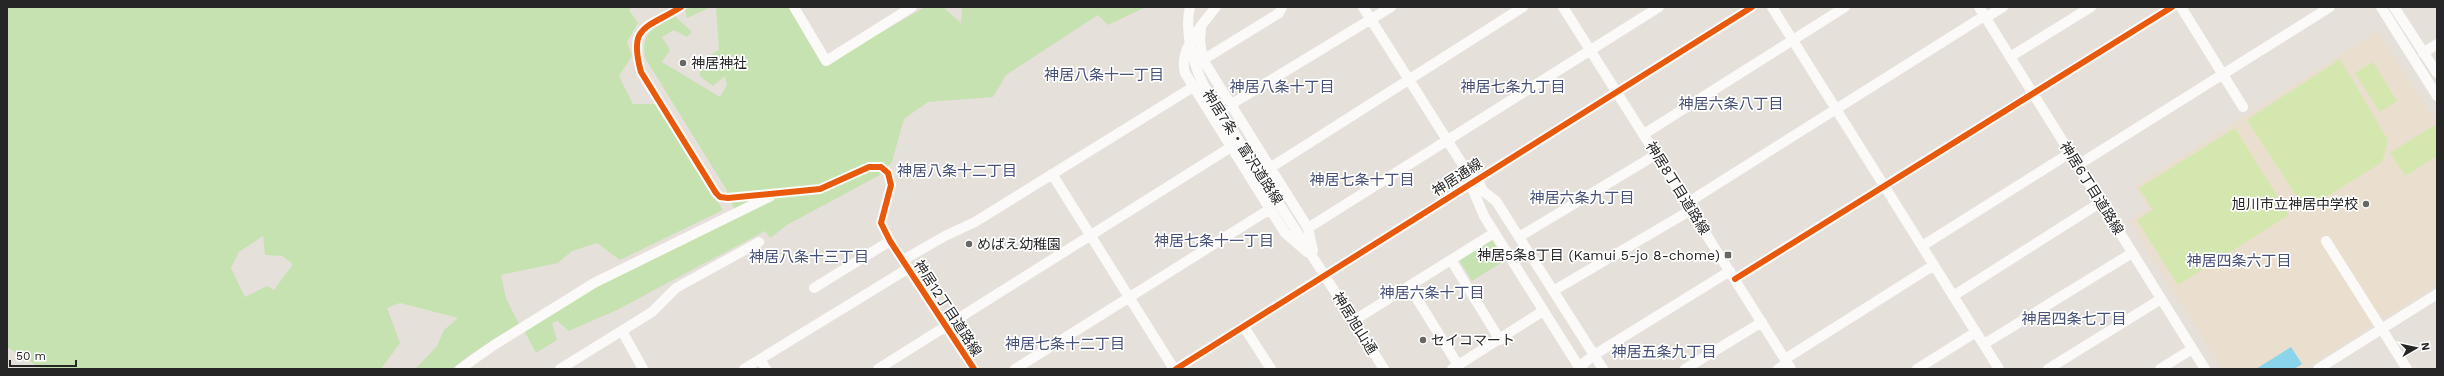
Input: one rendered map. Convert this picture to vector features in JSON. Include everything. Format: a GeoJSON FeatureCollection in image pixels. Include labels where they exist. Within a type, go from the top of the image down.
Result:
{"type":"FeatureCollection","features":[{"type":"Feature","properties":{"kind":"street","name":"神居12丁目道路線"},"geometry":{"type":"LineString","coordinates":[[681,7],[646,26],[636,40],[636,52],[642,72],[720,197],[776,194],[820,189],[869,167],[881,168],[888,173],[891,185],[881,223],[890,241],[974,369]]}},
{"type":"Feature","properties":{"kind":"street"},"geometry":{"type":"LineString","coordinates":[[795,8],[826,61],[912,7]]}},
{"type":"Feature","properties":{"kind":"street"},"geometry":{"type":"LineString","coordinates":[[1216,7],[1186,51],[1183,65],[1185,73],[1285,233],[1316,260]]}},
{"type":"Feature","properties":{"kind":"street"},"geometry":{"type":"LineString","coordinates":[[1185,73],[1203,60],[1279,13],[1282,7]]}},
{"type":"Feature","properties":{"kind":"street"},"geometry":{"type":"LineString","coordinates":[[1363,7],[1473,181],[1496,201],[1603,369]]}},
{"type":"Feature","properties":{"kind":"street"},"geometry":{"type":"LineString","coordinates":[[1212,117],[1391,7]]}},
{"type":"Feature","properties":{"kind":"street"},"geometry":{"type":"LineString","coordinates":[[1270,168],[1523,7]]}},
{"type":"Feature","properties":{"kind":"street","name":"神居8丁目道路線"},"geometry":{"type":"LineString","coordinates":[[1563,7],[1788,364]]}},
{"type":"Feature","properties":{"kind":"street"},"geometry":{"type":"LineString","coordinates":[[1308,228],[1660,7]]}},
{"type":"Feature","properties":{"kind":"street","name":"神居通線"},"geometry":{"type":"LineString","coordinates":[[1175,369],[1326,276],[1473,181],[1752,7]]}},
{"type":"Feature","properties":{"kind":"street"},"geometry":{"type":"LineString","coordinates":[[1772,7],[2000,369]]}},
{"type":"Feature","properties":{"kind":"street"},"geometry":{"type":"LineString","coordinates":[[1644,134],[1845,7]]}},
{"type":"Feature","properties":{"kind":"street","name":"神居6丁目道路線"},"geometry":{"type":"LineString","coordinates":[[1979,7],[2205,369]]}},
{"type":"Feature","properties":{"kind":"street"},"geometry":{"type":"LineString","coordinates":[[1553,291],[1689,206],[1836,110],[2003,7]]}},
{"type":"Feature","properties":{"kind":"street"},"geometry":{"type":"LineString","coordinates":[[2010,56],[2091,7]]}},
{"type":"Feature","properties":{"kind":"street"},"geometry":{"type":"LineString","coordinates":[[1473,181],[1484,216],[1543,311],[1581,368],[1594,355],[1884,185],[2172,7]]}},
{"type":"Feature","properties":{"kind":"street"},"geometry":{"type":"LineString","coordinates":[[2181,7],[2244,107]]}},
{"type":"Feature","properties":{"kind":"street"},"geometry":{"type":"LineString","coordinates":[[2078,165],[2330,7]]}},
{"type":"Feature","properties":{"kind":"street"},"geometry":{"type":"LineString","coordinates":[[2381,7],[2437,96]]}},
{"type":"Feature","properties":{"kind":"street"},"geometry":{"type":"LineString","coordinates":[[2394,7],[2437,73]]}},
{"type":"Feature","properties":{"kind":"street","name":"神居7条・富沢道路線"},"geometry":{"type":"LineString","coordinates":[[1189,11],[1192,52],[1196,69],[1204,86],[1326,276]]}},
{"type":"Feature","properties":{"kind":"street"},"geometry":{"type":"LineString","coordinates":[[1202,26],[1200,41],[1203,60],[1308,228],[1316,260]]}},
{"type":"Feature","properties":{"kind":"street"},"geometry":{"type":"LineString","coordinates":[[2423,53],[2437,44]]}},
{"type":"Feature","properties":{"kind":"street"},"geometry":{"type":"LineString","coordinates":[[744,369],[906,264],[945,236],[975,222],[1193,87]]}},
{"type":"Feature","properties":{"kind":"street"},"geometry":{"type":"LineString","coordinates":[[878,369],[1231,148]]}},
{"type":"Feature","properties":{"kind":"street"},"geometry":{"type":"LineString","coordinates":[[1922,246],[2070,153]]}},
{"type":"Feature","properties":{"kind":"street"},"geometry":{"type":"LineString","coordinates":[[1519,237],[1657,154]]}},
{"type":"Feature","properties":{"kind":"street"},"geometry":{"type":"LineString","coordinates":[[1052,174],[1175,369]]}},
{"type":"Feature","properties":{"kind":"street"},"geometry":{"type":"LineString","coordinates":[[460,369],[494,345],[594,283],[776,194]]}},
{"type":"Feature","properties":{"kind":"street"},"geometry":{"type":"LineString","coordinates":[[1953,296],[2101,202]]}},
{"type":"Feature","properties":{"kind":"street"},"geometry":{"type":"LineString","coordinates":[[1015,369],[1270,209]]}},
{"type":"Feature","properties":{"kind":"street"},"geometry":{"type":"LineString","coordinates":[[1353,321],[1494,233]]}},
{"type":"Feature","properties":{"kind":"street"},"geometry":{"type":"LineString","coordinates":[[814,288],[890,241]]}},
{"type":"Feature","properties":{"kind":"street"},"geometry":{"type":"LineString","coordinates":[[2326,241],[2407,369]]}},
{"type":"Feature","properties":{"kind":"street"},"geometry":{"type":"LineString","coordinates":[[560,369],[652,312],[676,288],[759,242]]}},
{"type":"Feature","properties":{"kind":"street"},"geometry":{"type":"LineString","coordinates":[[1984,344],[2132,253]]}},
{"type":"Feature","properties":{"kind":"street"},"geometry":{"type":"LineString","coordinates":[[1451,260],[1500,340]]}},
{"type":"Feature","properties":{"kind":"street"},"geometry":{"type":"LineString","coordinates":[[1778,369],[1788,364],[1934,265]]}},
{"type":"Feature","properties":{"kind":"street","name":"神居旭山通"},"geometry":{"type":"LineString","coordinates":[[1326,276],[1384,369]]}},
{"type":"Feature","properties":{"kind":"street"},"geometry":{"type":"LineString","coordinates":[[1409,286],[1455,367],[1500,340],[1543,311]]}},
{"type":"Feature","properties":{"kind":"street"},"geometry":{"type":"LineString","coordinates":[[2318,369],[2437,294]]}},
{"type":"Feature","properties":{"kind":"street"},"geometry":{"type":"LineString","coordinates":[[2048,369],[2161,299]]}},
{"type":"Feature","properties":{"kind":"street"},"geometry":{"type":"LineString","coordinates":[[1685,369],[1762,322]]}},
{"type":"Feature","properties":{"kind":"street"},"geometry":{"type":"LineString","coordinates":[[1244,326],[1271,369]]}},
{"type":"Feature","properties":{"kind":"street"},"geometry":{"type":"LineString","coordinates":[[622,331],[643,369]]}},
{"type":"Feature","properties":{"kind":"street"},"geometry":{"type":"LineString","coordinates":[[1917,369],[1976,332]]}},
{"type":"Feature","properties":{"kind":"street"},"geometry":{"type":"LineString","coordinates":[[2160,369],[2192,348]]}},
{"type":"Feature","properties":{"kind":"street"},"geometry":{"type":"LineString","coordinates":[[760,359],[766,369]]}},
{"type":"Feature","properties":{"kind":"shaded area"},"geometry":{"type":"Polygon","coordinates":[[[2378,31],[2437,123],[2437,285],[2304,369],[2222,369],[2129,221],[2148,208],[2135,186],[2378,31]]]}},
{"type":"Feature","properties":{"kind":"green space"},"geometry":{"type":"Polygon","coordinates":[[[7,7],[632,7],[629,10],[638,23],[627,42],[632,56],[619,76],[633,104],[656,104],[723,210],[620,260],[597,243],[572,251],[558,263],[501,275],[506,298],[519,324],[471,354],[452,369],[415,369],[437,346],[444,330],[458,318],[400,303],[387,308],[400,343],[381,369],[42,369],[7,347],[7,7]],[[263,236],[239,252],[231,268],[245,297],[267,286],[274,290],[293,264],[282,256],[265,255],[263,236]]]}},
{"type":"Feature","properties":{"kind":"green space"},"geometry":{"type":"Polygon","coordinates":[[[690,7],[711,7],[687,18],[685,10],[690,7]]]}},
{"type":"Feature","properties":{"kind":"green space"},"geometry":{"type":"Polygon","coordinates":[[[716,7],[800,7],[812,30],[806,37],[824,65],[925,7],[943,7],[961,23],[962,7],[1146,7],[1108,25],[1098,15],[1006,75],[993,97],[928,102],[904,119],[892,162],[878,176],[787,225],[770,238],[765,231],[617,310],[569,331],[557,321],[552,323],[557,340],[536,353],[524,330],[596,287],[737,217],[726,189],[645,58],[644,49],[645,41],[651,31],[655,27],[675,16],[692,32],[687,37],[674,30],[662,37],[670,50],[662,62],[720,97],[727,85],[725,76],[713,86],[700,76],[700,62],[719,50],[716,7]]]}},
{"type":"Feature","properties":{"kind":"green space"},"geometry":{"type":"Polygon","coordinates":[[[2340,59],[2388,140],[2382,162],[2306,210],[2247,120],[2340,59]]]}},
{"type":"Feature","properties":{"kind":"green space"},"geometry":{"type":"Polygon","coordinates":[[[2373,62],[2397,101],[2380,112],[2355,73],[2373,62]]]}},
{"type":"Feature","properties":{"kind":"green space"},"geometry":{"type":"Polygon","coordinates":[[[2434,125],[2437,130],[2437,156],[2405,176],[2390,153],[2434,125]]]}},
{"type":"Feature","properties":{"kind":"green space"},"geometry":{"type":"Polygon","coordinates":[[[2235,128],[2289,215],[2178,285],[2137,220],[2153,210],[2139,188],[2235,128]]]}},
{"type":"Feature","properties":{"kind":"green space"},"geometry":{"type":"Polygon","coordinates":[[[1492,240],[1504,261],[1472,281],[1459,260],[1492,240]]]}},
{"type":"Feature","properties":{"kind":"water"},"geometry":{"type":"Polygon","coordinates":[[[2291,347],[2302,364],[2294,369],[2256,369],[2291,347]]]}},
{"type":"Feature","properties":{"kind":"cycle path"},"geometry":{"type":"LineString","coordinates":[[681,7],[643,30],[637,45],[638,57],[641,72],[716,193],[720,197],[728,198],[820,189],[869,167],[881,167],[888,173],[891,185],[881,223],[890,241],[974,369]]}},
{"type":"Feature","properties":{"kind":"cycle path"},"geometry":{"type":"LineString","coordinates":[[1176,369],[1752,7]]}},
{"type":"Feature","properties":{"kind":"cycle path"},"geometry":{"type":"LineString","coordinates":[[1735,279],[2172,7]]}},
{"type":"Feature","properties":{"kind":"place","name":"神居神社"},"geometry":{"type":"Point","coordinates":[683,63]}},
{"type":"Feature","properties":{"kind":"place","name":"旭川市立神居中学校"},"geometry":{"type":"Point","coordinates":[2366,204]}},
{"type":"Feature","properties":{"kind":"place","name":"めばえ幼稚園"},"geometry":{"type":"Point","coordinates":[969,244]}},
{"type":"Feature","properties":{"kind":"place","name":"神居5条8丁目 (Kamui 5-jo 8-chome)"},"geometry":{"type":"Point","coordinates":[1728,255]}},
{"type":"Feature","properties":{"kind":"place","name":"セイコマート"},"geometry":{"type":"Point","coordinates":[1423,340]}},
{"type":"Feature","properties":{"kind":"district","name":"神居八条十一丁目"},"geometry":{"type":"Point","coordinates":[1104,75]}},
{"type":"Feature","properties":{"kind":"district","name":"神居八条十丁目"},"geometry":{"type":"Point","coordinates":[1282,87]}},
{"type":"Feature","properties":{"kind":"district","name":"神居七条九丁目"},"geometry":{"type":"Point","coordinates":[1513,87]}},
{"type":"Feature","properties":{"kind":"district","name":"神居六条八丁目"},"geometry":{"type":"Point","coordinates":[1731,104]}},
{"type":"Feature","properties":{"kind":"district","name":"神居八条十二丁目"},"geometry":{"type":"Point","coordinates":[957,171]}},
{"type":"Feature","properties":{"kind":"district","name":"神居七条十丁目"},"geometry":{"type":"Point","coordinates":[1362,180]}},
{"type":"Feature","properties":{"kind":"district","name":"神居六条九丁目"},"geometry":{"type":"Point","coordinates":[1582,198]}},
{"type":"Feature","properties":{"kind":"district","name":"神居七条十一丁目"},"geometry":{"type":"Point","coordinates":[1214,241]}},
{"type":"Feature","properties":{"kind":"district","name":"神居八条十三丁目"},"geometry":{"type":"Point","coordinates":[809,257]}},
{"type":"Feature","properties":{"kind":"district","name":"神居四条六丁目"},"geometry":{"type":"Point","coordinates":[2239,261]}},
{"type":"Feature","properties":{"kind":"district","name":"神居六条十丁目"},"geometry":{"type":"Point","coordinates":[1432,293]}},
{"type":"Feature","properties":{"kind":"district","name":"神居四条七丁目"},"geometry":{"type":"Point","coordinates":[2074,319]}},
{"type":"Feature","properties":{"kind":"district","name":"神居七条十二丁目"},"geometry":{"type":"Point","coordinates":[1065,344]}},
{"type":"Feature","properties":{"kind":"district","name":"神居五条九丁目"},"geometry":{"type":"Point","coordinates":[1664,352]}}]}
